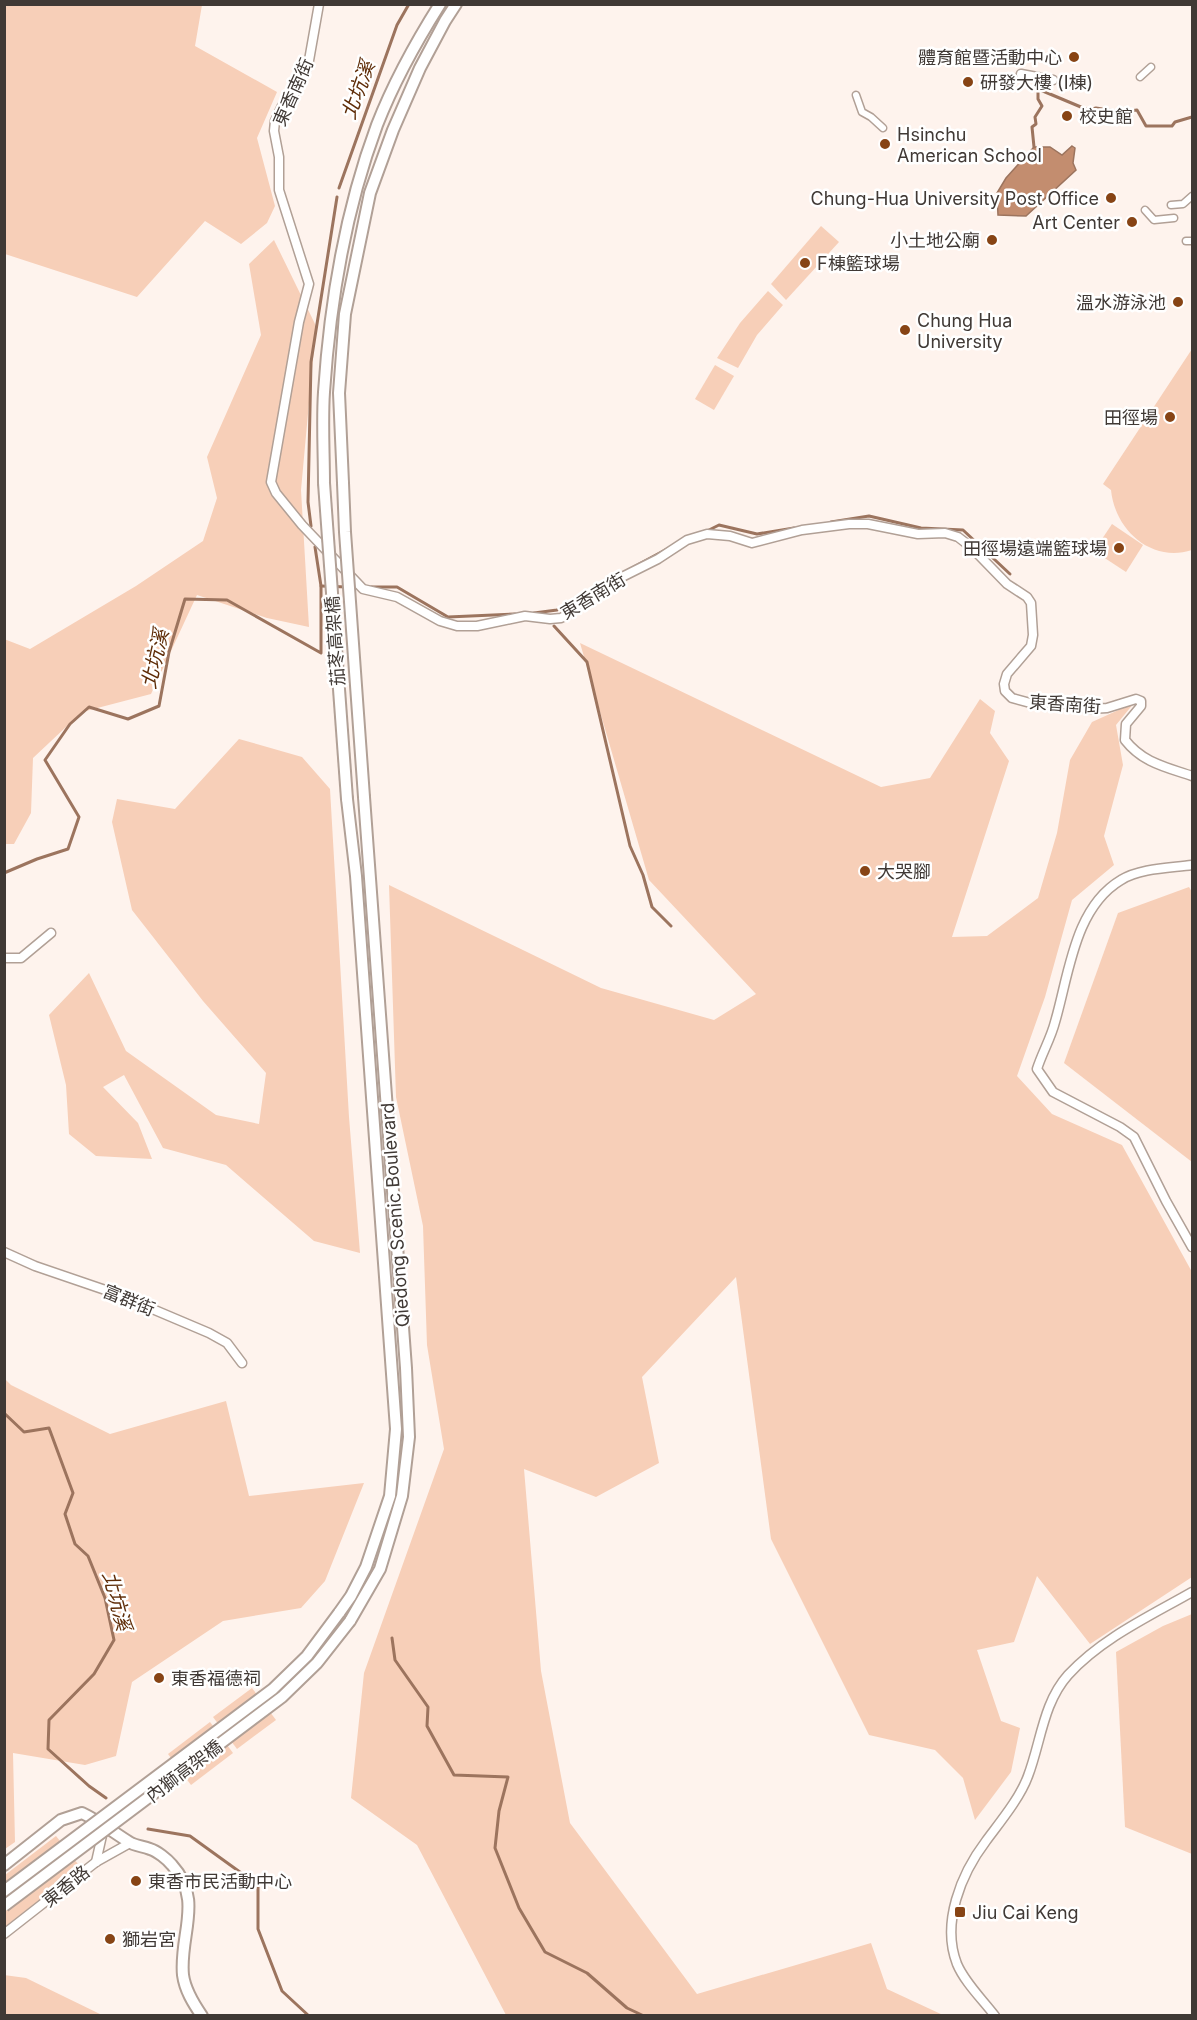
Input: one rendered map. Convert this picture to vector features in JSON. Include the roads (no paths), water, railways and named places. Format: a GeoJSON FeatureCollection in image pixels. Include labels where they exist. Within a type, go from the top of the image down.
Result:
{"type":"FeatureCollection","features":[{"type":"Feature","properties":{"kind":"street","name":"東香南街"},"geometry":{"type":"LineString","coordinates":[[319,4],[308,66],[295,92],[282,106],[275,121],[274,130],[279,157],[279,190],[309,284],[299,322],[271,482],[276,494],[302,525],[363,589],[397,597],[440,621],[457,626],[477,626],[514,617],[561,618],[572,612],[586,597],[600,588],[658,559],[687,540],[707,534],[730,536],[752,543],[802,530],[849,524],[868,524],[918,534],[945,533],[958,537],[971,547],[1007,584],[1027,597],[1031,603],[1033,635],[1030,646],[1007,674],[1004,684],[1005,691],[1012,698],[1034,704],[1056,702],[1090,709],[1107,708],[1136,699],[1140,701],[1141,706],[1126,724],[1125,740],[1146,760],[1192,776]]}},
{"type":"Feature","properties":{"kind":"street","name":"茄苳高架橋"},"geometry":{"type":"LineString","coordinates":[[347,799],[324,483],[324,394],[332,302],[357,187],[377,124],[406,63],[440,4]]}},
{"type":"Feature","properties":{"kind":"street","name":"茄苳高架橋"},"geometry":{"type":"LineString","coordinates":[[364,797],[345,532],[339,393],[345,314],[370,193],[393,130],[420,68],[456,4]]}},
{"type":"Feature","properties":{"kind":"street"},"geometry":{"type":"LineString","coordinates":[[1140,77],[1151,67]]}},
{"type":"Feature","properties":{"kind":"street"},"geometry":{"type":"LineString","coordinates":[[1021,74],[1053,80]]}},
{"type":"Feature","properties":{"kind":"street"},"geometry":{"type":"LineString","coordinates":[[856,94],[862,112],[872,117],[883,129]]}},
{"type":"Feature","properties":{"kind":"street"},"geometry":{"type":"LineString","coordinates":[[1170,205],[1183,204],[1192,196]]}},
{"type":"Feature","properties":{"kind":"street"},"geometry":{"type":"LineString","coordinates":[[1145,210],[1154,220],[1174,218]]}},
{"type":"Feature","properties":{"kind":"street","name":"Qiedong Scenic Boulevard"},"geometry":{"type":"LineString","coordinates":[[350,1621],[380,1569],[389,1542],[402,1497],[409,1437],[406,1368],[364,797]]}},
{"type":"Feature","properties":{"kind":"street","name":"Qiedong Scenic Boulevard"},"geometry":{"type":"LineString","coordinates":[[339,1613],[366,1567],[390,1496],[396,1429],[356,876],[347,799]]}},
{"type":"Feature","properties":{"kind":"street"},"geometry":{"type":"LineString","coordinates":[[1192,865],[1140,873],[1122,879],[1104,894],[1076,939],[1055,1024],[1037,1069],[1053,1092],[1120,1127],[1134,1137],[1192,1247]]}},
{"type":"Feature","properties":{"kind":"street"},"geometry":{"type":"LineString","coordinates":[[4,958],[21,958],[51,933]]}},
{"type":"Feature","properties":{"kind":"street","name":"富群街"},"geometry":{"type":"LineString","coordinates":[[4,1252],[35,1266],[117,1294],[209,1333],[227,1343],[242,1363]]}},
{"type":"Feature","properties":{"kind":"street"},"geometry":{"type":"LineString","coordinates":[[995,2016],[963,1976],[954,1951],[951,1928],[961,1881],[1028,1777],[1045,1718],[1056,1692],[1067,1676],[1111,1638],[1192,1592]]}},
{"type":"Feature","properties":{"kind":"street","name":"內獅高架橋"},"geometry":{"type":"LineString","coordinates":[[4,1891],[273,1689],[307,1656],[339,1613]]}},
{"type":"Feature","properties":{"kind":"street","name":"內獅高架橋"},"geometry":{"type":"LineString","coordinates":[[4,1906],[282,1697],[317,1663],[350,1621]]}},
{"type":"Feature","properties":{"kind":"street"},"geometry":{"type":"LineString","coordinates":[[4,1864],[61,1820],[82,1813],[104,1824],[130,1843],[153,1849],[172,1864],[184,1883],[190,1909],[183,1956],[183,1976],[190,1998],[202,2016]]}},
{"type":"Feature","properties":{"kind":"street"},"geometry":{"type":"LineString","coordinates":[[96,1862],[104,1824]]}},
{"type":"Feature","properties":{"kind":"street","name":"東香路"},"geometry":{"type":"LineString","coordinates":[[4,1934],[96,1862],[130,1843]]}},
{"type":"Feature","properties":{"kind":"waterway","name":"北坑溪"},"geometry":{"type":"LineString","coordinates":[[339,188],[397,25],[409,4]]}},
{"type":"Feature","properties":{"kind":"waterway"},"geometry":{"type":"LineString","coordinates":[[1034,147],[1032,127],[1036,124],[1035,117],[1042,106],[1038,99],[1038,89],[1088,110],[1096,108],[1122,112],[1137,110],[1146,126],[1172,126],[1175,122],[1192,117]]}},
{"type":"Feature","properties":{"kind":"waterway","name":"北坑溪"},"geometry":{"type":"LineString","coordinates":[[311,526],[308,502],[311,362],[337,197]]}},
{"type":"Feature","properties":{"kind":"waterway"},"geometry":{"type":"LineString","coordinates":[[831,522],[869,516],[921,528],[963,530],[1010,574]]}},
{"type":"Feature","properties":{"kind":"waterway"},"geometry":{"type":"LineString","coordinates":[[705,532],[719,525],[757,534],[794,528]]}},
{"type":"Feature","properties":{"kind":"waterway","name":"北坑溪"},"geometry":{"type":"LineString","coordinates":[[4,873],[68,849],[79,817],[45,760],[70,724],[89,707],[128,719],[159,706],[169,652],[185,599],[227,600],[321,653],[321,586],[315,547]]}},
{"type":"Feature","properties":{"kind":"waterway"},"geometry":{"type":"LineString","coordinates":[[628,570],[667,549]]}},
{"type":"Feature","properties":{"kind":"waterway"},"geometry":{"type":"LineString","coordinates":[[321,586],[347,587]]}},
{"type":"Feature","properties":{"kind":"waterway"},"geometry":{"type":"LineString","coordinates":[[371,587],[397,587],[448,617],[515,614]]}},
{"type":"Feature","properties":{"kind":"waterway"},"geometry":{"type":"LineString","coordinates":[[534,613],[557,610],[587,591]]}},
{"type":"Feature","properties":{"kind":"waterway"},"geometry":{"type":"LineString","coordinates":[[554,626],[587,662],[630,846],[643,875],[652,907],[671,926]]}},
{"type":"Feature","properties":{"kind":"waterway","name":"北坑溪"},"geometry":{"type":"LineString","coordinates":[[4,1413],[24,1432],[49,1428],[73,1493],[65,1514],[75,1544],[88,1556],[105,1598],[114,1640],[94,1674],[49,1720],[48,1749],[89,1786],[106,1798]]}},
{"type":"Feature","properties":{"kind":"waterway","name":"Jiu Cai Keng"},"geometry":{"type":"LineString","coordinates":[[392,1638],[395,1660],[428,1707],[427,1726],[454,1775],[508,1777],[499,1811],[495,1848],[519,1908],[545,1952],[587,1973],[627,2008],[644,2016]]}},
{"type":"Feature","properties":{"kind":"waterway","name":"北坑溪"},"geometry":{"type":"LineString","coordinates":[[148,1829],[190,1836],[258,1885],[258,1929],[282,1991],[309,2016]]}},
{"type":"Feature","properties":{"kind":"place","name":"體育館暨活動中心"},"geometry":{"type":"Point","coordinates":[1074,57]}},
{"type":"Feature","properties":{"kind":"place","name":"研發大樓 (I棟)"},"geometry":{"type":"Point","coordinates":[968,82]}},
{"type":"Feature","properties":{"kind":"place","name":"校史館"},"geometry":{"type":"Point","coordinates":[1067,116]}},
{"type":"Feature","properties":{"kind":"place","name":"Hsinchu American School"},"geometry":{"type":"Point","coordinates":[885,144]}},
{"type":"Feature","properties":{"kind":"place","name":"Chung-Hua University Post Office"},"geometry":{"type":"Point","coordinates":[1111,198]}},
{"type":"Feature","properties":{"kind":"place","name":"Art Center"},"geometry":{"type":"Point","coordinates":[1132,222]}},
{"type":"Feature","properties":{"kind":"place","name":"小土地公廟"},"geometry":{"type":"Point","coordinates":[992,240]}},
{"type":"Feature","properties":{"kind":"place","name":"F棟籃球場"},"geometry":{"type":"Point","coordinates":[805,263]}},
{"type":"Feature","properties":{"kind":"place","name":"溫水游泳池"},"geometry":{"type":"Point","coordinates":[1178,302]}},
{"type":"Feature","properties":{"kind":"place","name":"Chung Hua University"},"geometry":{"type":"Point","coordinates":[905,330]}},
{"type":"Feature","properties":{"kind":"place","name":"田徑場"},"geometry":{"type":"Point","coordinates":[1170,417]}},
{"type":"Feature","properties":{"kind":"place","name":"田徑場遠端籃球場"},"geometry":{"type":"Point","coordinates":[1119,548]}},
{"type":"Feature","properties":{"kind":"place","name":"大哭腳"},"geometry":{"type":"Point","coordinates":[865,871]}},
{"type":"Feature","properties":{"kind":"place","name":"東香福德祠"},"geometry":{"type":"Point","coordinates":[159,1678]}},
{"type":"Feature","properties":{"kind":"place","name":"東香市民活動中心"},"geometry":{"type":"Point","coordinates":[136,1881]}},
{"type":"Feature","properties":{"kind":"place","name":"Jiu Cai Keng"},"geometry":{"type":"Point","coordinates":[960,1912]}},
{"type":"Feature","properties":{"kind":"place","name":"獅岩宮"},"geometry":{"type":"Point","coordinates":[110,1939]}}]}
